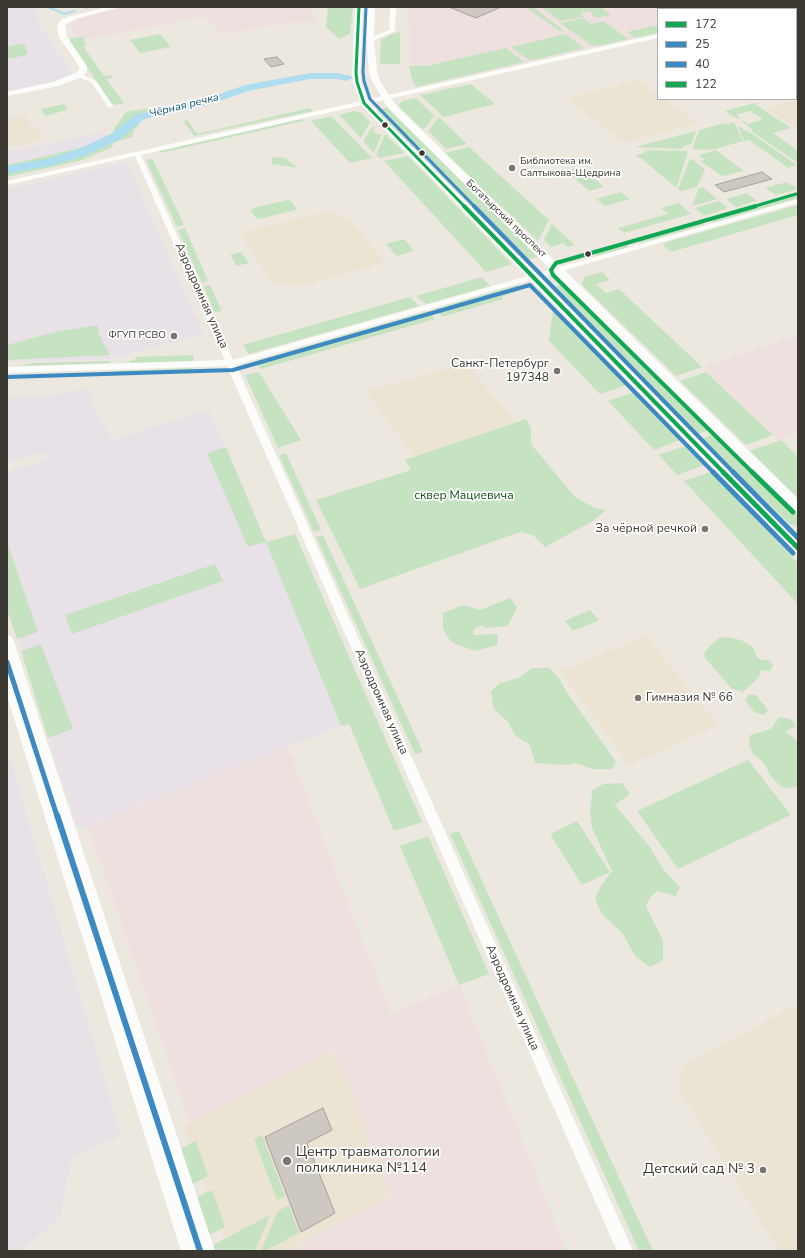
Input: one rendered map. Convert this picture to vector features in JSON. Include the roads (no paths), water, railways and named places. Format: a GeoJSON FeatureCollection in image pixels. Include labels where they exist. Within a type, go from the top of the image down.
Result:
{"type":"FeatureCollection","features":[{"type":"Feature","properties":{"kind":"main road","name":"Богатырский проспект"},"geometry":{"type":"LineString","coordinates":[[359,7],[356,72],[357,82],[364,103],[532,277],[798,548]]}},
{"type":"Feature","properties":{"kind":"main road","name":"Богатырский проспект"},"geometry":{"type":"LineString","coordinates":[[371,7],[370,40],[373,71],[385,98],[401,116],[798,507]]}},
{"type":"Feature","properties":{"kind":"main road"},"geometry":{"type":"LineString","coordinates":[[772,521],[790,531],[798,531]]}},
{"type":"Feature","properties":{"kind":"street"},"geometry":{"type":"LineString","coordinates":[[7,94],[55,84],[79,75],[83,71],[83,66],[63,37],[61,28],[62,24],[74,17],[117,7]]}},
{"type":"Feature","properties":{"kind":"street"},"geometry":{"type":"LineString","coordinates":[[370,40],[392,31],[393,7]]}},
{"type":"Feature","properties":{"kind":"street"},"geometry":{"type":"LineString","coordinates":[[7,183],[657,36]]}},
{"type":"Feature","properties":{"kind":"street"},"geometry":{"type":"LineString","coordinates":[[79,75],[94,82],[110,106]]}},
{"type":"Feature","properties":{"kind":"street","name":"Аэродромная улица"},"geometry":{"type":"LineString","coordinates":[[137,153],[624,1251]]}},
{"type":"Feature","properties":{"kind":"street"},"geometry":{"type":"LineString","coordinates":[[7,370],[231,363],[798,201]]}},
{"type":"Feature","properties":{"kind":"street"},"geometry":{"type":"LineString","coordinates":[[7,639],[207,1251]]}},
{"type":"Feature","properties":{"kind":"street"},"geometry":{"type":"LineString","coordinates":[[7,678],[189,1251]]}},
{"type":"Feature","properties":{"kind":"waterway"},"geometry":{"type":"LineString","coordinates":[[48,7],[64,14],[75,11]]}},
{"type":"Feature","properties":{"kind":"waterway"},"geometry":{"type":"LineString","coordinates":[[85,8],[90,7]]}},
{"type":"Feature","properties":{"kind":"waterway","name":"Чёрная речка"},"geometry":{"type":"LineString","coordinates":[[7,170],[53,161],[80,153],[115,137],[140,116],[170,111],[210,101],[245,88],[310,76],[336,76],[347,78]]}},
{"type":"Feature","properties":{"kind":"place","name":"Библиотека им. Салтыкова-Щедрина"},"geometry":{"type":"Point","coordinates":[512,168]}},
{"type":"Feature","properties":{"kind":"place","name":"ФГУП РСВО"},"geometry":{"type":"Point","coordinates":[174,336]}},
{"type":"Feature","properties":{"kind":"place","name":"Санкт-Петербург 197348"},"geometry":{"type":"Point","coordinates":[557,371]}},
{"type":"Feature","properties":{"kind":"place","name":"За чёрной речкой"},"geometry":{"type":"Point","coordinates":[705,529]}},
{"type":"Feature","properties":{"kind":"place","name":"Гимназия № 66"},"geometry":{"type":"Point","coordinates":[638,698]}},
{"type":"Feature","properties":{"kind":"place","name":"Центр травматологии поликлиника №114"},"geometry":{"type":"Point","coordinates":[287,1161]}},
{"type":"Feature","properties":{"kind":"place","name":"Детский сад № 3"},"geometry":{"type":"Point","coordinates":[763,1170]}},
{"type":"Feature","properties":{"kind":"park label","name":"сквер Мациевича"},"geometry":{"type":"Point","coordinates":[464,496]}}]}
